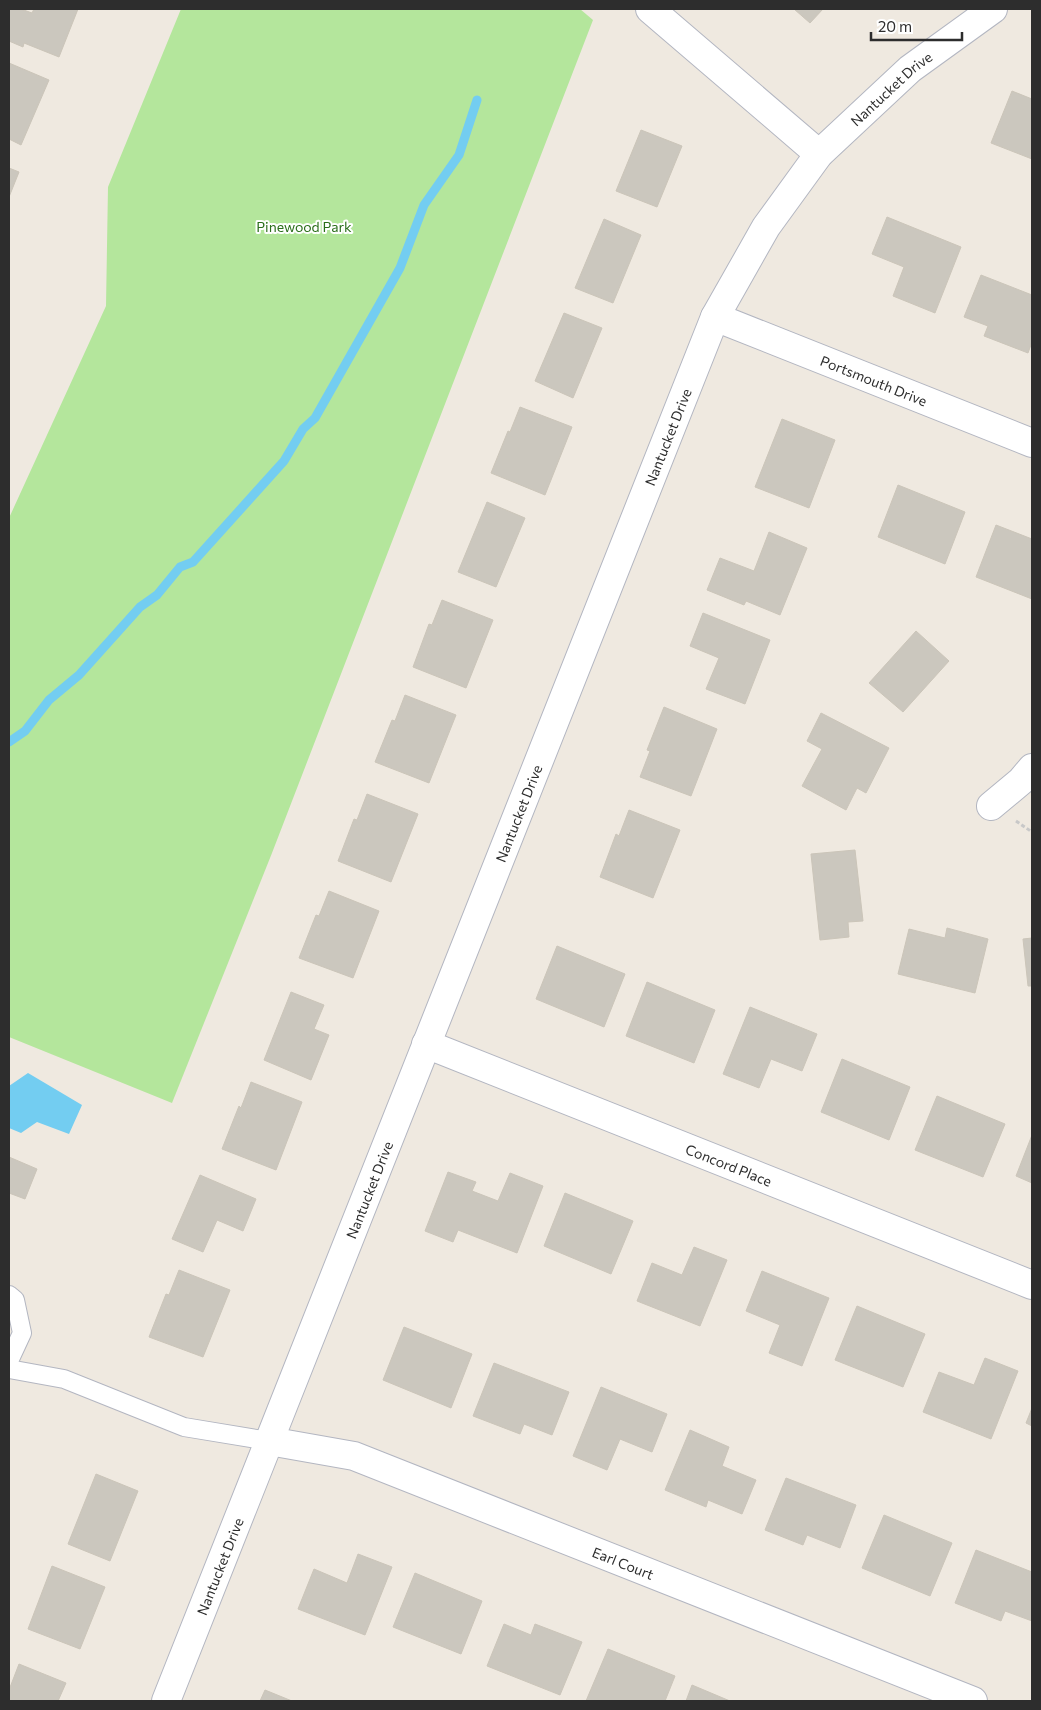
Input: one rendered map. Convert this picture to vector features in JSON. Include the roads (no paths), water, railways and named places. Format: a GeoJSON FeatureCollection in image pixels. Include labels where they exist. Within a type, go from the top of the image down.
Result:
{"type":"FeatureCollection","features":[{"type":"Feature","properties":{"kind":"street"},"geometry":{"type":"LineString","coordinates":[[650,9],[819,154]]}},
{"type":"Feature","properties":{"kind":"street","name":"Nantucket Drive"},"geometry":{"type":"LineString","coordinates":[[166,1701],[715,317],[766,227],[819,154],[910,69],[993,9]]}},
{"type":"Feature","properties":{"kind":"street","name":"Portsmouth Drive"},"geometry":{"type":"LineString","coordinates":[[715,317],[1032,443]]}},
{"type":"Feature","properties":{"kind":"street"},"geometry":{"type":"LineString","coordinates":[[991,806],[1021,781],[1032,768]]}},
{"type":"Feature","properties":{"kind":"street","name":"Concord Place"},"geometry":{"type":"LineString","coordinates":[[426,1044],[1032,1285]]}},
{"type":"Feature","properties":{"kind":"street","name":"Earl Court"},"geometry":{"type":"LineString","coordinates":[[269,1441],[354,1456],[973,1701]]}},
{"type":"Feature","properties":{"kind":"lane"},"geometry":{"type":"LineString","coordinates":[[9,1295],[15,1300],[22,1333],[9,1361]]}},
{"type":"Feature","properties":{"kind":"lane"},"geometry":{"type":"LineString","coordinates":[[9,1369],[64,1379],[184,1427],[269,1441]]}},
{"type":"Feature","properties":{"kind":"water"},"geometry":{"type":"Polygon","coordinates":[[[28,1073],[82,1105],[69,1134],[37,1122],[21,1133],[9,1128],[9,1086],[28,1073]]]}},
{"type":"Feature","properties":{"kind":"waterway"},"geometry":{"type":"LineString","coordinates":[[9,742],[25,731],[49,700],[79,675],[140,607],[157,595],[180,567],[193,562],[284,461],[303,429],[315,418],[400,268],[424,205],[459,155],[477,100]]}},
{"type":"Feature","properties":{"kind":"park label","name":"Pinewood Park"},"geometry":{"type":"Point","coordinates":[304,226]}}]}
